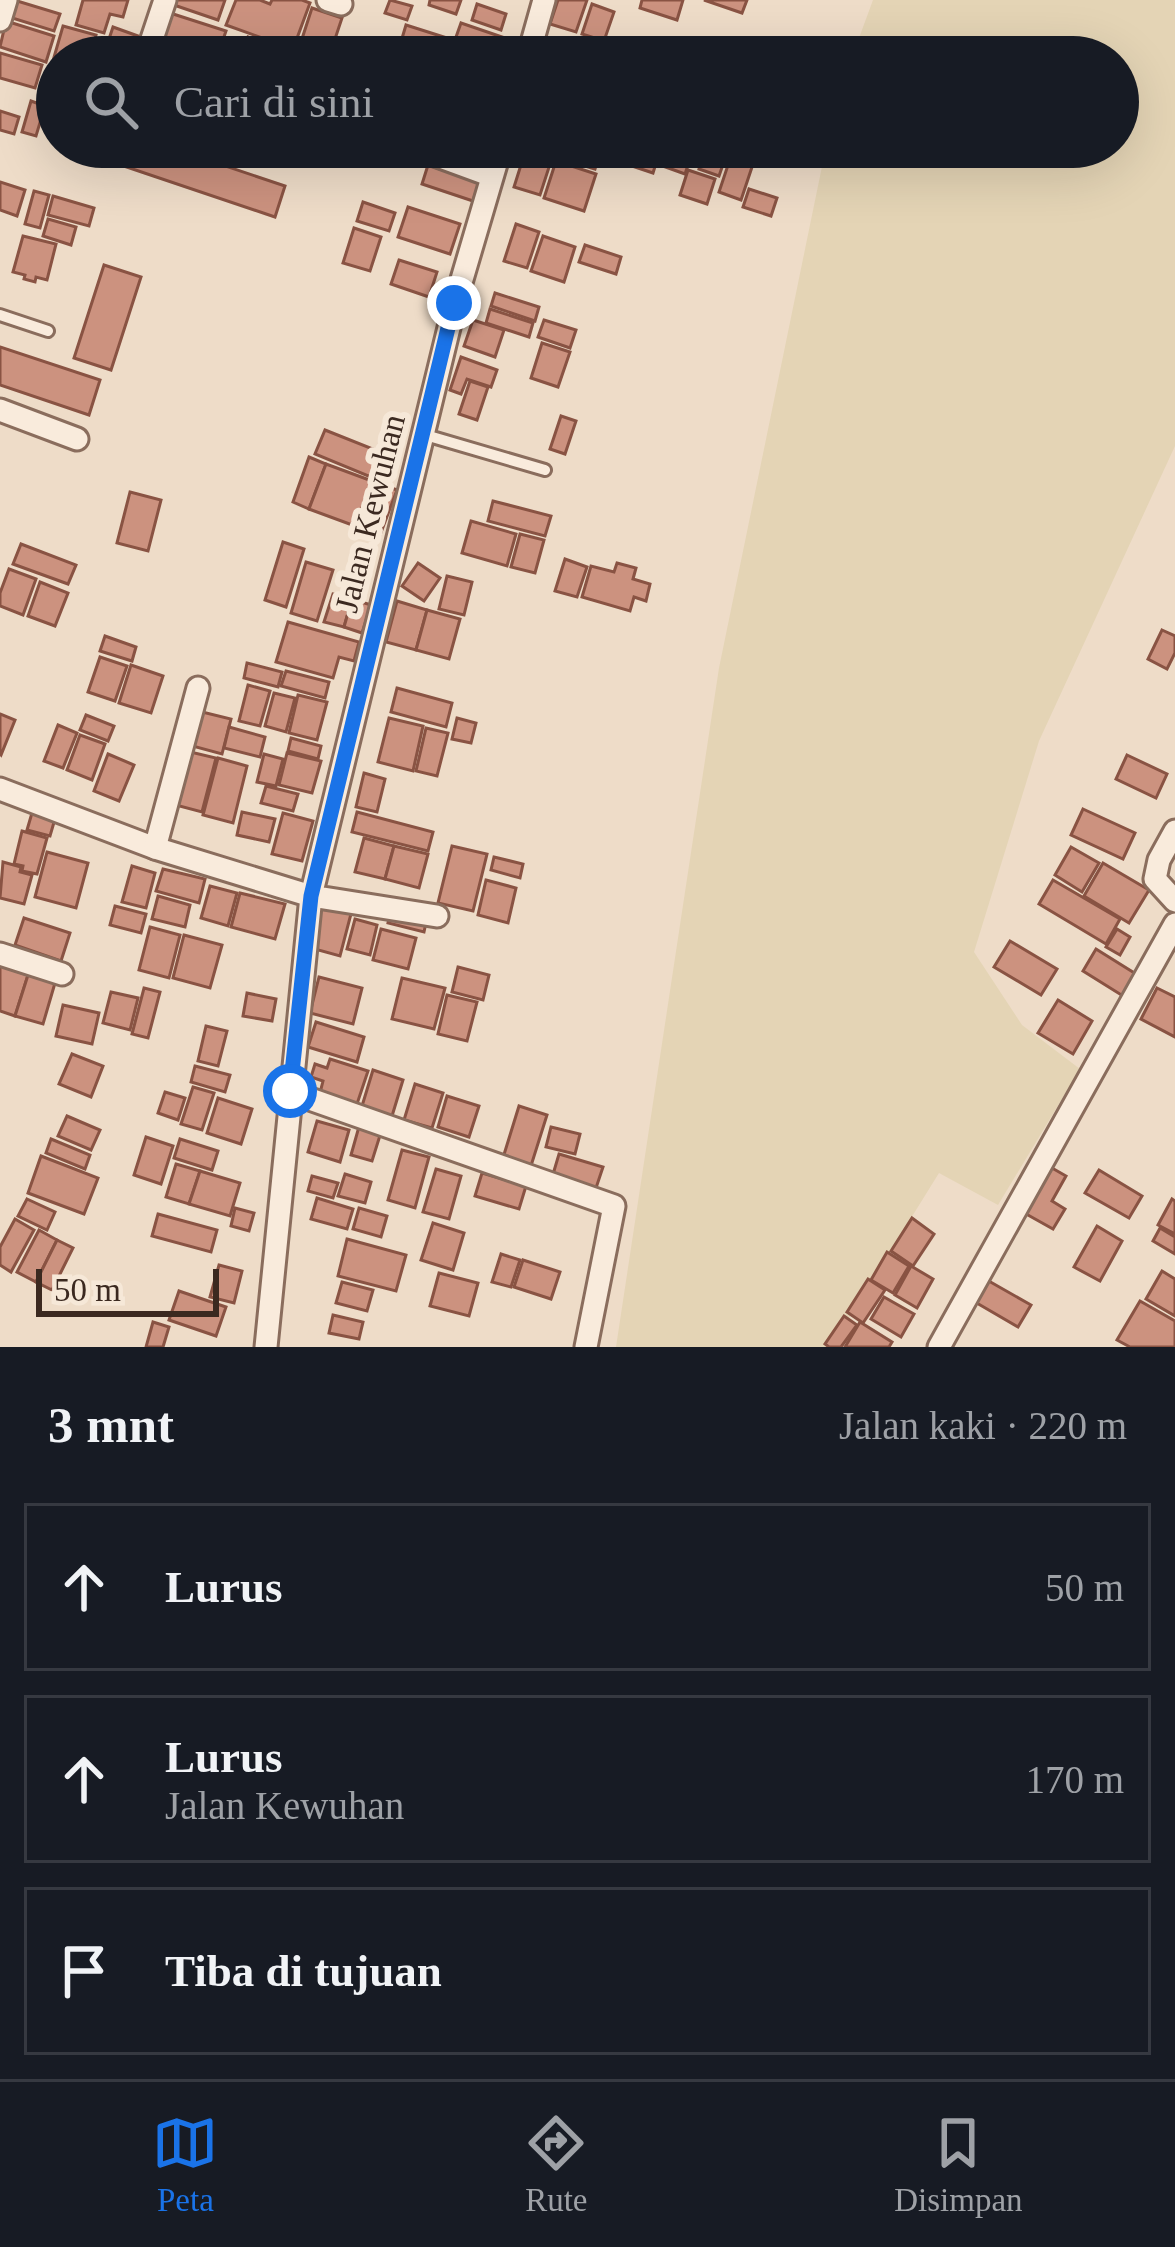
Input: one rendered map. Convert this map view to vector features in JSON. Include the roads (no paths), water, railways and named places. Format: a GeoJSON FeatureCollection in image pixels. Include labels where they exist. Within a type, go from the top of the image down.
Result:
{"type":"FeatureCollection","features":[{"type":"Feature","properties":{"kind":"street"},"geometry":{"type":"LineString","coordinates":[[0,20],[6,0]]}},
{"type":"Feature","properties":{"kind":"street"},"geometry":{"type":"LineString","coordinates":[[153,36],[165,0]]}},
{"type":"Feature","properties":{"kind":"street"},"geometry":{"type":"LineString","coordinates":[[534,36],[544,0]]}},
{"type":"Feature","properties":{"kind":"street"},"geometry":{"type":"LineString","coordinates":[[470,168],[492,176]]}},
{"type":"Feature","properties":{"kind":"street","name":"Jalan Kewuhan"},"geometry":{"type":"LineString","coordinates":[[266,1347],[311,896],[454,303],[494,168]]}},
{"type":"Feature","properties":{"kind":"street"},"geometry":{"type":"LineString","coordinates":[[0,410],[77,439]]}},
{"type":"Feature","properties":{"kind":"street"},"geometry":{"type":"LineString","coordinates":[[155,848],[197,688]]}},
{"type":"Feature","properties":{"kind":"street"},"geometry":{"type":"LineString","coordinates":[[0,788],[155,848],[311,896],[437,916]]}},
{"type":"Feature","properties":{"kind":"street"},"geometry":{"type":"LineString","coordinates":[[1175,830],[1155,869],[1155,879],[1175,901]]}},
{"type":"Feature","properties":{"kind":"street"},"geometry":{"type":"LineString","coordinates":[[939,1347],[1175,924]]}},
{"type":"Feature","properties":{"kind":"street"},"geometry":{"type":"LineString","coordinates":[[0,954],[62,974]]}},
{"type":"Feature","properties":{"kind":"street"},"geometry":{"type":"LineString","coordinates":[[290,1091],[614,1206],[586,1347]]}},
{"type":"Feature","properties":{"kind":"lane"},"geometry":{"type":"LineString","coordinates":[[0,315],[49,331]]}},
{"type":"Feature","properties":{"kind":"lane"},"geometry":{"type":"LineString","coordinates":[[422,434],[545,470]]}}]}
